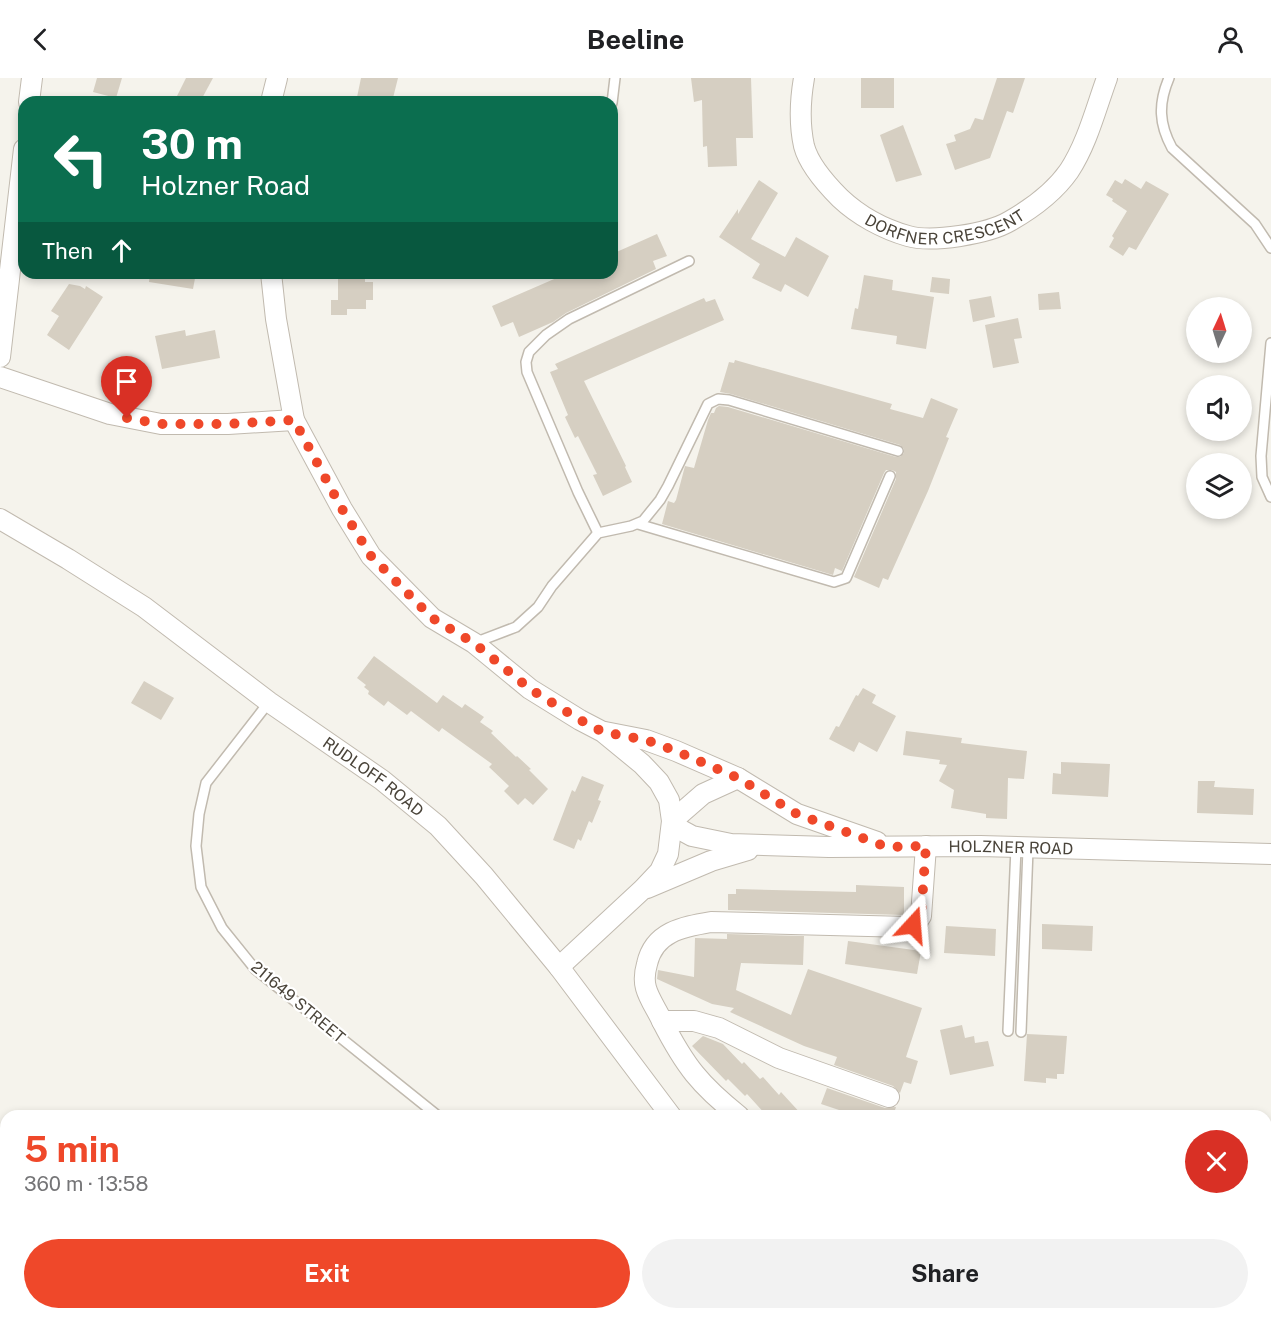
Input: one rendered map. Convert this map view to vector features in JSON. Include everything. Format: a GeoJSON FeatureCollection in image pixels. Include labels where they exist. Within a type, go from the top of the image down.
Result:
{"type":"FeatureCollection","features":[{"type":"Feature","properties":{"kind":"street"},"geometry":{"type":"LineString","coordinates":[[30,96],[32,78]]}},
{"type":"Feature","properties":{"kind":"street"},"geometry":{"type":"LineString","coordinates":[[272,96],[277,78]]}},
{"type":"Feature","properties":{"kind":"street","name":"DORFNER CRESCENT"},"geometry":{"type":"LineString","coordinates":[[804,78],[800,106],[805,148],[824,183],[848,206],[878,224],[909,236],[938,238],[971,234],[1008,222],[1039,202],[1069,171],[1092,120],[1107,78]]}},
{"type":"Feature","properties":{"kind":"street"},"geometry":{"type":"LineString","coordinates":[[0,357],[18,201]]}},
{"type":"Feature","properties":{"kind":"street"},"geometry":{"type":"LineString","coordinates":[[272,279],[276,319],[294,420],[342,509],[371,556],[432,618],[474,643],[530,689],[603,732],[642,764],[659,782],[669,800],[672,821],[668,854],[660,871],[643,890],[559,968]]}},
{"type":"Feature","properties":{"kind":"street"},"geometry":{"type":"LineString","coordinates":[[0,377],[110,414],[161,424],[228,424],[294,420]]}},
{"type":"Feature","properties":{"kind":"street","name":"RUDLOFF ROAD"},"geometry":{"type":"LineString","coordinates":[[0,519],[144,607],[269,702],[382,780],[438,826],[484,876],[559,968],[666,1110]]}},
{"type":"Feature","properties":{"kind":"street","name":"HOLZNER ROAD"},"geometry":{"type":"LineString","coordinates":[[603,732],[646,740],[676,751],[738,778],[797,814],[887,847],[1271,854]]}},
{"type":"Feature","properties":{"kind":"street"},"geometry":{"type":"LineString","coordinates":[[672,821],[703,794],[738,778]]}},
{"type":"Feature","properties":{"kind":"street"},"geometry":{"type":"LineString","coordinates":[[672,821],[692,836],[731,844],[887,847]]}},
{"type":"Feature","properties":{"kind":"street"},"geometry":{"type":"LineString","coordinates":[[643,890],[734,853],[774,845]]}},
{"type":"Feature","properties":{"kind":"street"},"geometry":{"type":"LineString","coordinates":[[732,1110],[689,1068],[662,1021],[645,986],[646,968],[651,949],[665,936],[686,926],[711,922],[875,927],[913,925],[921,916],[926,846]]}},
{"type":"Feature","properties":{"kind":"street"},"geometry":{"type":"LineString","coordinates":[[662,1021],[694,1021],[719,1028],[779,1058],[889,1097]]}},
{"type":"Feature","properties":{"kind":"lane"},"geometry":{"type":"LineString","coordinates":[[613,96],[615,78]]}},
{"type":"Feature","properties":{"kind":"lane"},"geometry":{"type":"LineString","coordinates":[[1168,78],[1162,99],[1161,116],[1163,132],[1172,148],[1255,224],[1271,248]]}},
{"type":"Feature","properties":{"kind":"lane"},"geometry":{"type":"LineString","coordinates":[[598,533],[527,372],[526,362],[529,352],[546,335],[569,320],[689,261]]}},
{"type":"Feature","properties":{"kind":"lane"},"geometry":{"type":"LineString","coordinates":[[1271,343],[1261,456],[1262,477],[1271,497]]}},
{"type":"Feature","properties":{"kind":"lane"},"geometry":{"type":"LineString","coordinates":[[474,643],[516,627],[538,607],[552,586],[598,533],[643,521],[660,500],[677,470],[708,404],[718,399],[729,400],[898,451]]}},
{"type":"Feature","properties":{"kind":"lane"},"geometry":{"type":"LineString","coordinates":[[638,524],[830,582],[842,580],[846,578],[890,476]]}},
{"type":"Feature","properties":{"kind":"lane","name":"211649 STREET"},"geometry":{"type":"LineString","coordinates":[[269,702],[206,783],[196,846],[201,887],[222,928],[255,969],[431,1110]]}},
{"type":"Feature","properties":{"kind":"lane"},"geometry":{"type":"LineString","coordinates":[[1008,1031],[1022,848]]}},
{"type":"Feature","properties":{"kind":"lane"},"geometry":{"type":"LineString","coordinates":[[1021,1032],[1022,848]]}},
{"type":"Feature","properties":{"kind":"building"},"geometry":{"type":"Polygon","coordinates":[[[97,78],[122,78],[117,96],[93,92],[97,78]]]}},
{"type":"Feature","properties":{"kind":"building"},"geometry":{"type":"Polygon","coordinates":[[[186,78],[213,78],[203,96],[177,96],[186,78]]]}},
{"type":"Feature","properties":{"kind":"building"},"geometry":{"type":"Polygon","coordinates":[[[361,78],[398,78],[394,96],[357,96],[361,78]]]}},
{"type":"Feature","properties":{"kind":"building"},"geometry":{"type":"Polygon","coordinates":[[[691,78],[751,78],[753,138],[736,138],[737,166],[708,167],[707,146],[703,147],[702,100],[694,102],[691,78]]]}},
{"type":"Feature","properties":{"kind":"building"},"geometry":{"type":"Polygon","coordinates":[[[861,78],[894,78],[894,108],[861,108],[861,78]]]}},
{"type":"Feature","properties":{"kind":"building"},"geometry":{"type":"Polygon","coordinates":[[[997,78],[1025,78],[1013,113],[1007,111],[990,158],[955,170],[946,144],[956,141],[954,135],[970,129],[975,118],[983,120],[997,78]]]}},
{"type":"Feature","properties":{"kind":"building"},"geometry":{"type":"Polygon","coordinates":[[[903,125],[922,175],[896,182],[880,135],[903,125]]]}},
{"type":"Feature","properties":{"kind":"building"},"geometry":{"type":"Polygon","coordinates":[[[1125,179],[1141,189],[1146,181],[1169,194],[1136,250],[1129,247],[1123,256],[1109,247],[1114,238],[1112,236],[1127,211],[1106,195],[1115,180],[1122,184],[1125,179]]]}},
{"type":"Feature","properties":{"kind":"building"},"geometry":{"type":"Polygon","coordinates":[[[759,180],[778,193],[751,239],[785,257],[796,237],[829,256],[808,297],[785,284],[781,292],[752,278],[760,264],[719,237],[738,209],[738,214],[759,180]]]}},
{"type":"Feature","properties":{"kind":"building"},"geometry":{"type":"Polygon","coordinates":[[[657,234],[667,256],[653,261],[656,269],[519,337],[513,322],[501,327],[492,306],[554,279],[618,279],[618,251],[657,234]]]}},
{"type":"Feature","properties":{"kind":"building"},"geometry":{"type":"Polygon","coordinates":[[[864,275],[893,280],[892,290],[934,297],[926,349],[896,344],[897,336],[851,329],[855,308],[858,309],[864,275]]]}},
{"type":"Feature","properties":{"kind":"building"},"geometry":{"type":"Polygon","coordinates":[[[932,277],[950,279],[949,294],[930,292],[932,277]]]}},
{"type":"Feature","properties":{"kind":"building"},"geometry":{"type":"Polygon","coordinates":[[[149,279],[195,279],[193,289],[149,282],[149,279]]]}},
{"type":"Feature","properties":{"kind":"building"},"geometry":{"type":"Polygon","coordinates":[[[338,279],[365,279],[365,282],[373,282],[373,300],[366,300],[366,309],[347,309],[347,315],[331,315],[331,300],[338,300],[338,279]]]}},
{"type":"Feature","properties":{"kind":"building"},"geometry":{"type":"Polygon","coordinates":[[[69,284],[85,289],[86,286],[103,297],[69,350],[47,335],[59,316],[51,311],[69,284]]]}},
{"type":"Feature","properties":{"kind":"building"},"geometry":{"type":"Polygon","coordinates":[[[1059,292],[1061,309],[1039,310],[1038,294],[1059,292]]]}},
{"type":"Feature","properties":{"kind":"building"},"geometry":{"type":"Polygon","coordinates":[[[991,296],[995,317],[973,322],[969,300],[991,296]]]}},
{"type":"Feature","properties":{"kind":"building"},"geometry":{"type":"Polygon","coordinates":[[[704,298],[706,302],[715,299],[724,320],[584,381],[632,482],[603,496],[593,475],[597,474],[578,436],[575,438],[565,417],[568,415],[550,372],[558,369],[555,364],[704,298]]]}},
{"type":"Feature","properties":{"kind":"building"},"geometry":{"type":"Polygon","coordinates":[[[1018,318],[1022,338],[1014,339],[1019,363],[993,368],[985,325],[1018,318]]]}},
{"type":"Feature","properties":{"kind":"building"},"geometry":{"type":"Polygon","coordinates":[[[185,330],[186,336],[215,330],[220,358],[162,369],[155,336],[185,330]]]}},
{"type":"Feature","properties":{"kind":"building"},"geometry":{"type":"Polygon","coordinates":[[[735,360],[892,404],[890,409],[923,418],[931,398],[958,409],[928,491],[888,580],[883,578],[879,588],[854,577],[896,479],[896,472],[892,470],[886,470],[884,473],[842,571],[835,568],[833,575],[662,524],[668,501],[674,503],[676,500],[685,466],[694,468],[708,420],[711,413],[714,413],[719,406],[896,457],[904,453],[900,445],[720,392],[729,362],[734,363],[735,360]]]}},
{"type":"Feature","properties":{"kind":"building"},"geometry":{"type":"Polygon","coordinates":[[[374,656],[437,703],[443,695],[462,708],[465,704],[484,717],[480,722],[493,731],[491,733],[531,769],[529,770],[548,789],[533,805],[525,798],[518,805],[504,791],[509,786],[489,767],[492,764],[442,728],[439,732],[411,711],[407,715],[388,701],[384,706],[368,694],[369,691],[364,687],[366,685],[357,678],[374,656]]]}},
{"type":"Feature","properties":{"kind":"building"},"geometry":{"type":"Polygon","coordinates":[[[144,681],[174,698],[161,720],[131,703],[144,681]]]}},
{"type":"Feature","properties":{"kind":"building"},"geometry":{"type":"Polygon","coordinates":[[[863,688],[876,695],[872,703],[896,716],[877,752],[859,742],[854,752],[829,739],[836,726],[839,727],[856,695],[858,696],[863,688]]]}},
{"type":"Feature","properties":{"kind":"building"},"geometry":{"type":"Polygon","coordinates":[[[906,731],[962,738],[961,743],[1027,751],[1024,779],[1008,778],[1007,819],[986,818],[986,814],[951,808],[954,790],[939,781],[947,765],[939,764],[940,760],[903,755],[906,731]]]}},
{"type":"Feature","properties":{"kind":"building"},"geometry":{"type":"Polygon","coordinates":[[[1061,762],[1110,764],[1108,797],[1052,794],[1053,773],[1061,774],[1061,762]]]}},
{"type":"Feature","properties":{"kind":"building"},"geometry":{"type":"Polygon","coordinates":[[[582,776],[604,785],[598,800],[601,801],[592,823],[589,821],[581,841],[578,839],[574,849],[553,840],[572,790],[575,792],[582,776]]]}},
{"type":"Feature","properties":{"kind":"building"},"geometry":{"type":"Polygon","coordinates":[[[1198,781],[1215,781],[1214,787],[1254,789],[1253,815],[1197,813],[1198,781]]]}},
{"type":"Feature","properties":{"kind":"building"},"geometry":{"type":"Polygon","coordinates":[[[856,885],[904,887],[904,915],[728,910],[728,894],[736,894],[736,889],[856,892],[856,885]]]}},
{"type":"Feature","properties":{"kind":"building"},"geometry":{"type":"Polygon","coordinates":[[[1042,924],[1093,926],[1092,951],[1042,949],[1042,924]]]}},
{"type":"Feature","properties":{"kind":"building"},"geometry":{"type":"Polygon","coordinates":[[[946,926],[996,929],[995,956],[944,953],[946,926]]]}},
{"type":"Feature","properties":{"kind":"building"},"geometry":{"type":"Polygon","coordinates":[[[727,934],[804,936],[803,965],[741,963],[736,990],[791,1015],[808,969],[922,1008],[906,1057],[918,1061],[911,1084],[904,1082],[900,1093],[893,1086],[834,1065],[837,1057],[804,1046],[730,1012],[734,1008],[712,1004],[657,979],[658,970],[694,977],[695,938],[727,939],[727,934]]]}},
{"type":"Feature","properties":{"kind":"building"},"geometry":{"type":"Polygon","coordinates":[[[848,941],[921,951],[917,974],[845,964],[848,941]]]}},
{"type":"Feature","properties":{"kind":"building"},"geometry":{"type":"Polygon","coordinates":[[[962,1025],[965,1038],[974,1036],[975,1043],[988,1041],[994,1066],[950,1075],[940,1030],[962,1025]]]}},
{"type":"Feature","properties":{"kind":"building"},"geometry":{"type":"Polygon","coordinates":[[[1027,1034],[1067,1036],[1064,1074],[1057,1074],[1057,1079],[1046,1078],[1046,1083],[1024,1081],[1027,1034]]]}},
{"type":"Feature","properties":{"kind":"building"},"geometry":{"type":"Polygon","coordinates":[[[703,1036],[723,1044],[760,1079],[763,1077],[779,1095],[781,1092],[798,1110],[762,1110],[747,1094],[745,1096],[728,1079],[726,1081],[692,1046],[703,1036]]]}},
{"type":"Feature","properties":{"kind":"building"},"geometry":{"type":"Polygon","coordinates":[[[827,1088],[885,1108],[896,1107],[895,1110],[839,1110],[821,1104],[827,1088]]]}},
{"type":"Feature","properties":{"kind":"route"},"geometry":{"type":"LineString","coordinates":[[127,418],[161,424],[228,424],[294,420],[342,509],[371,556],[432,618],[474,643],[530,689],[603,732],[646,740],[676,751],[738,778],[797,814],[887,847],[926,846],[921,916],[913,925]]}}]}
